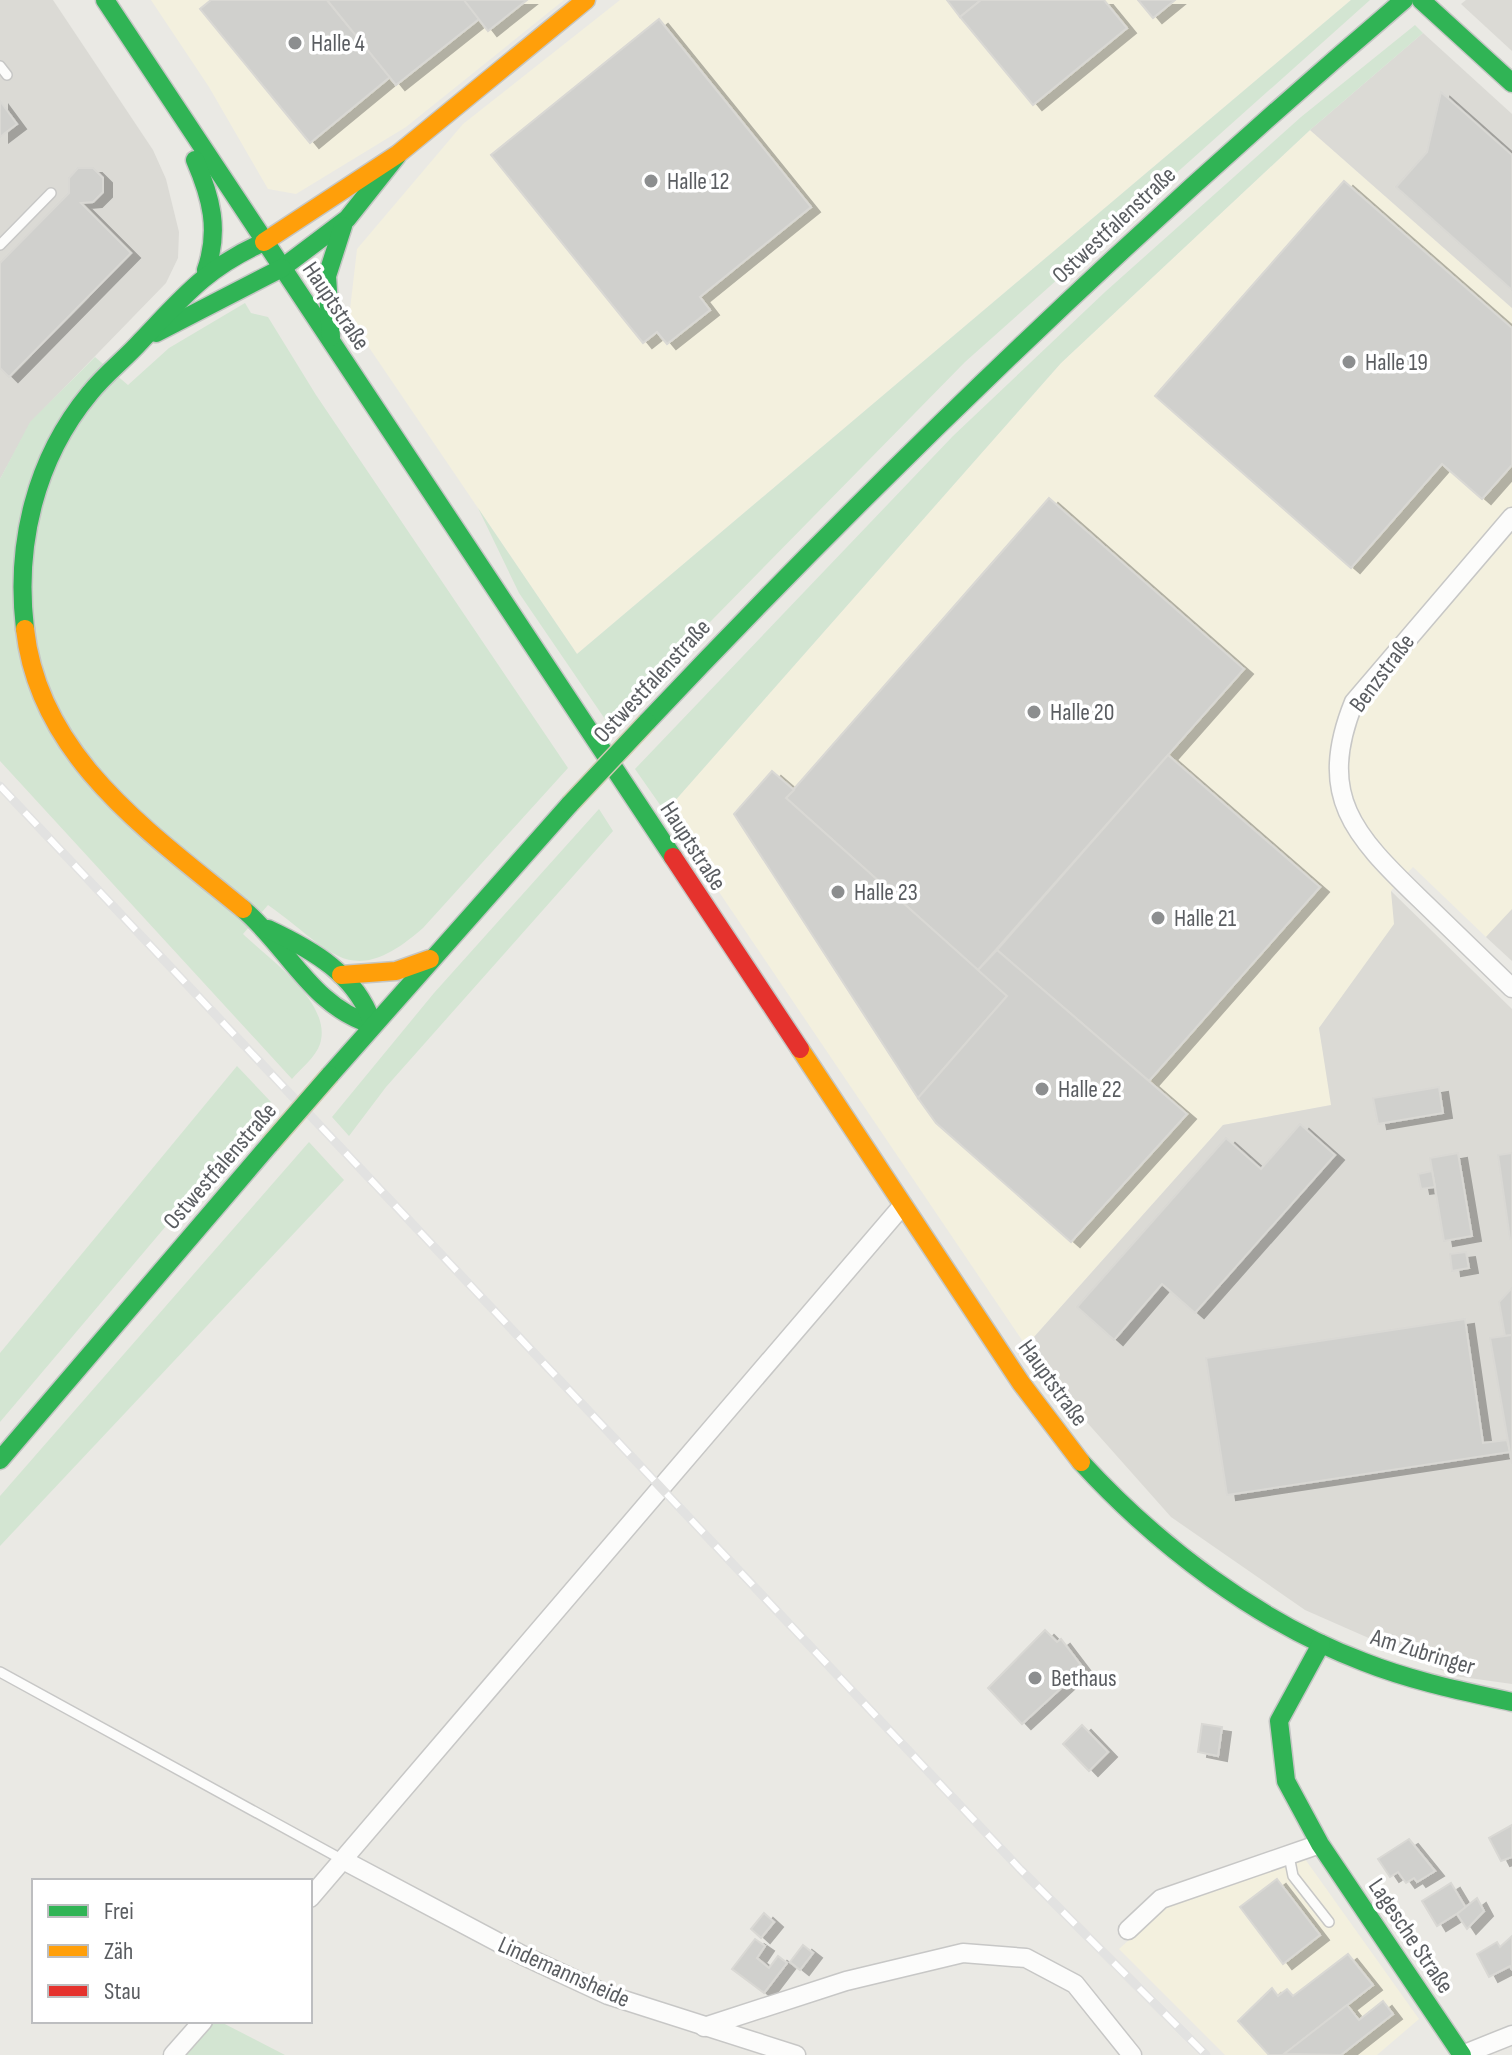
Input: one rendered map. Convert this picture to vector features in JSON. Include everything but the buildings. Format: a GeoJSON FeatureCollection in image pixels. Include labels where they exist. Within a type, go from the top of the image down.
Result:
{"type":"FeatureCollection","features":[{"type":"Feature","properties":{"kind":"main road","name":"Hauptstraße"},"geometry":{"type":"LineString","coordinates":[[105,0],[1032,1398],[1089,1471],[1166,1543],[1321,1644]]}},
{"type":"Feature","properties":{"kind":"main road"},"geometry":{"type":"LineString","coordinates":[[264,927],[295,941],[341,975],[364,998],[373,1025],[358,1022],[323,996],[279,950],[264,927],[115,798],[69,748],[43,702],[28,659],[19,596],[20,555],[38,479],[59,437],[87,397],[206,270],[264,242],[398,154],[586,0]]}},
{"type":"Feature","properties":{"kind":"main road","name":"Ostwestfalenstraße"},"geometry":{"type":"LineString","coordinates":[[0,1460],[431,959],[570,804],[812,549],[982,381],[1171,205],[1404,0]]}},
{"type":"Feature","properties":{"kind":"main road"},"geometry":{"type":"LineString","coordinates":[[1421,0],[1512,83]]}},
{"type":"Feature","properties":{"kind":"main road"},"geometry":{"type":"LineString","coordinates":[[170,101],[213,204],[215,235],[206,270]]}},
{"type":"Feature","properties":{"kind":"main road"},"geometry":{"type":"LineString","coordinates":[[141,341],[282,268],[343,226],[375,192],[398,154]]}},
{"type":"Feature","properties":{"kind":"main road"},"geometry":{"type":"LineString","coordinates":[[331,342],[327,276],[335,241],[343,226]]}},
{"type":"Feature","properties":{"kind":"main road"},"geometry":{"type":"LineString","coordinates":[[341,975],[396,971],[431,959]]}},
{"type":"Feature","properties":{"kind":"main road"},"geometry":{"type":"LineString","coordinates":[[323,996],[336,1038],[330,1075]]}},
{"type":"Feature","properties":{"kind":"main road","name":"Am Zubringer"},"geometry":{"type":"LineString","coordinates":[[1321,1644],[1419,1680],[1512,1702]]}},
{"type":"Feature","properties":{"kind":"main road","name":"Lagesche Straße"},"geometry":{"type":"LineString","coordinates":[[1321,1644],[1279,1721],[1286,1781],[1320,1844],[1462,2055]]}},
{"type":"Feature","properties":{"kind":"street","name":"Benzstraße"},"geometry":{"type":"LineString","coordinates":[[1512,517],[1354,702],[1340,739],[1338,771],[1343,801],[1365,844],[1512,988]]}},
{"type":"Feature","properties":{"kind":"street"},"geometry":{"type":"LineString","coordinates":[[312,1896],[903,1205]]}},
{"type":"Feature","properties":{"kind":"street"},"geometry":{"type":"LineString","coordinates":[[1128,1930],[1161,1899],[1320,1844]]}},
{"type":"Feature","properties":{"kind":"street","name":"Lindemannsheide"},"geometry":{"type":"LineString","coordinates":[[343,1860],[524,1956],[608,1995],[796,2055]]}},
{"type":"Feature","properties":{"kind":"street"},"geometry":{"type":"LineString","coordinates":[[704,2027],[846,1981],[963,1953],[1026,1958],[1075,1984],[1132,2055]]}},
{"type":"Feature","properties":{"kind":"street"},"geometry":{"type":"LineString","coordinates":[[173,2055],[201,2023]]}},
{"type":"Feature","properties":{"kind":"street"},"geometry":{"type":"LineString","coordinates":[[1462,2055],[1512,2035]]}},
{"type":"Feature","properties":{"kind":"lane"},"geometry":{"type":"LineString","coordinates":[[0,66],[7,75]]}},
{"type":"Feature","properties":{"kind":"lane"},"geometry":{"type":"LineString","coordinates":[[0,245],[51,193]]}},
{"type":"Feature","properties":{"kind":"lane"},"geometry":{"type":"LineString","coordinates":[[0,1672],[343,1860]]}},
{"type":"Feature","properties":{"kind":"lane"},"geometry":{"type":"LineString","coordinates":[[1289,1856],[1293,1876],[1329,1922]]}},
{"type":"Feature","properties":{"kind":"shaded area"},"geometry":{"type":"Polygon","coordinates":[[[0,0],[53,0],[153,150],[166,179],[179,232],[178,258],[166,283],[31,422],[0,479],[0,0]]]}},
{"type":"Feature","properties":{"kind":"shaded area"},"geometry":{"type":"Polygon","coordinates":[[[151,0],[564,0],[406,127],[296,194],[268,189],[209,87],[151,0]]]}},
{"type":"Feature","properties":{"kind":"shaded area"},"geometry":{"type":"Polygon","coordinates":[[[620,0],[1351,0],[577,654],[349,318],[357,249],[463,124],[620,0]]]}},
{"type":"Feature","properties":{"kind":"shaded area"},"geometry":{"type":"Polygon","coordinates":[[[1466,0],[1512,0],[1512,51],[1461,4],[1466,0]]]}},
{"type":"Feature","properties":{"kind":"shaded area"},"geometry":{"type":"Polygon","coordinates":[[[1423,33],[1512,114],[1512,308],[1310,130],[1423,33]]]}},
{"type":"Feature","properties":{"kind":"shaded area"},"geometry":{"type":"Polygon","coordinates":[[[1310,130],[1512,308],[1512,910],[1486,937],[1413,867],[1391,891],[1395,924],[1319,1028],[1332,1105],[1223,1125],[1026,1346],[665,812],[1061,363],[1310,130]]]}},
{"type":"Feature","properties":{"kind":"shaded area"},"geometry":{"type":"Polygon","coordinates":[[[1391,891],[1512,1009],[1512,1684],[1455,1676],[1305,1610],[1171,1517],[1076,1410],[1026,1346],[1223,1125],[1331,1105],[1319,1028],[1394,924],[1391,891]]]}},
{"type":"Feature","properties":{"kind":"shaded area"},"geometry":{"type":"Polygon","coordinates":[[[1512,909],[1512,961],[1486,937],[1512,909]]]}},
{"type":"Feature","properties":{"kind":"shaded area"},"geometry":{"type":"Polygon","coordinates":[[[1305,1859],[1419,2019],[1377,2055],[1225,2055],[1119,1949],[1170,1903],[1305,1859]]]}},
{"type":"Feature","properties":{"kind":"green space"},"geometry":{"type":"Polygon","coordinates":[[[1351,0],[1370,0],[965,362],[609,725],[519,593],[478,508],[577,654],[1351,0]]]}},
{"type":"Feature","properties":{"kind":"green space"},"geometry":{"type":"Polygon","coordinates":[[[1415,25],[1423,33],[1310,130],[1061,363],[665,812],[635,769],[953,436],[1105,292],[1301,117],[1415,25]]]}},
{"type":"Feature","properties":{"kind":"green space"},"geometry":{"type":"Polygon","coordinates":[[[245,303],[251,313],[268,317],[316,395],[568,768],[423,928],[398,947],[376,958],[358,961],[341,957],[325,949],[268,905],[243,934],[296,983],[317,1013],[321,1029],[318,1049],[292,1079],[0,761],[0,479],[30,422],[95,357],[128,385],[169,348],[245,303]]]}},
{"type":"Feature","properties":{"kind":"green space"},"geometry":{"type":"Polygon","coordinates":[[[599,809],[613,831],[386,1087],[349,1136],[332,1117],[434,993],[599,809]]]}},
{"type":"Feature","properties":{"kind":"green space"},"geometry":{"type":"Polygon","coordinates":[[[237,1066],[271,1102],[0,1422],[0,1353],[237,1066]]]}},
{"type":"Feature","properties":{"kind":"green space"},"geometry":{"type":"Polygon","coordinates":[[[309,1142],[344,1180],[0,1546],[0,1496],[309,1142]]]}},
{"type":"Feature","properties":{"kind":"green space"},"geometry":{"type":"Polygon","coordinates":[[[209,2023],[223,2023],[285,2055],[184,2055],[209,2023]]]}},
{"type":"Feature","properties":{"kind":"railway"},"geometry":{"type":"LineString","coordinates":[[0,786],[1020,1869],[1206,2055]]}},
{"type":"Feature","properties":{"kind":"traffic: fast"},"geometry":{"type":"LineString","coordinates":[[105,0],[673,857]]}},
{"type":"Feature","properties":{"kind":"traffic: fast"},"geometry":{"type":"LineString","coordinates":[[647,722],[829,534],[1016,351],[1207,173],[1404,0]]}},
{"type":"Feature","properties":{"kind":"traffic: fast"},"geometry":{"type":"LineString","coordinates":[[1421,0],[1512,83]]}},
{"type":"Feature","properties":{"kind":"traffic: fast"},"geometry":{"type":"LineString","coordinates":[[282,268],[347,219],[397,156]]}},
{"type":"Feature","properties":{"kind":"traffic: fast"},"geometry":{"type":"LineString","coordinates":[[195,160],[212,214],[212,241],[206,270]]}},
{"type":"Feature","properties":{"kind":"traffic: fast"},"geometry":{"type":"LineString","coordinates":[[331,337],[327,276],[343,226]]}},
{"type":"Feature","properties":{"kind":"traffic: fast"},"geometry":{"type":"LineString","coordinates":[[25,629],[23,566],[33,504],[55,446],[71,419],[102,379],[197,284],[227,262],[264,242]]}},
{"type":"Feature","properties":{"kind":"traffic: fast"},"geometry":{"type":"LineString","coordinates":[[156,333],[282,268]]}},
{"type":"Feature","properties":{"kind":"traffic: fast"},"geometry":{"type":"LineString","coordinates":[[570,804],[647,722]]}},
{"type":"Feature","properties":{"kind":"traffic: fast"},"geometry":{"type":"LineString","coordinates":[[330,1075],[570,804]]}},
{"type":"Feature","properties":{"kind":"traffic: fast"},"geometry":{"type":"LineString","coordinates":[[243,909],[317,990],[352,1016],[373,1025]]}},
{"type":"Feature","properties":{"kind":"traffic: fast"},"geometry":{"type":"LineString","coordinates":[[268,929],[317,955],[345,978],[366,1007],[373,1025]]}},
{"type":"Feature","properties":{"kind":"traffic: fast"},"geometry":{"type":"LineString","coordinates":[[270,1144],[330,1075]]}},
{"type":"Feature","properties":{"kind":"traffic: fast"},"geometry":{"type":"LineString","coordinates":[[0,1460],[270,1144]]}},
{"type":"Feature","properties":{"kind":"traffic: fast"},"geometry":{"type":"LineString","coordinates":[[1081,1462],[1142,1523],[1176,1551],[1211,1578],[1286,1626],[1382,1669],[1512,1702]]}},
{"type":"Feature","properties":{"kind":"traffic: fast"},"geometry":{"type":"LineString","coordinates":[[1321,1644],[1279,1721],[1286,1781],[1320,1844],[1462,2055]]}},
{"type":"Feature","properties":{"kind":"traffic: slow"},"geometry":{"type":"LineString","coordinates":[[264,242],[398,154],[586,0]]}},
{"type":"Feature","properties":{"kind":"traffic: slow"},"geometry":{"type":"LineString","coordinates":[[25,629],[35,675],[52,716],[76,754],[137,821],[243,909]]}},
{"type":"Feature","properties":{"kind":"traffic: slow"},"geometry":{"type":"LineString","coordinates":[[341,975],[396,971],[430,959]]}},
{"type":"Feature","properties":{"kind":"traffic: slow"},"geometry":{"type":"LineString","coordinates":[[800,1049],[1021,1383],[1081,1462]]}},
{"type":"Feature","properties":{"kind":"traffic: jam"},"geometry":{"type":"LineString","coordinates":[[673,857],[800,1049]]}},
{"type":"Feature","properties":{"kind":"place","name":"Halle 4"},"geometry":{"type":"Point","coordinates":[295,43]}},
{"type":"Feature","properties":{"kind":"place","name":"Halle 12"},"geometry":{"type":"Point","coordinates":[651,181]}},
{"type":"Feature","properties":{"kind":"place","name":"Halle 19"},"geometry":{"type":"Point","coordinates":[1349,362]}},
{"type":"Feature","properties":{"kind":"place","name":"Halle 20"},"geometry":{"type":"Point","coordinates":[1034,712]}},
{"type":"Feature","properties":{"kind":"place","name":"Halle 23"},"geometry":{"type":"Point","coordinates":[838,892]}},
{"type":"Feature","properties":{"kind":"place","name":"Halle 21"},"geometry":{"type":"Point","coordinates":[1158,918]}},
{"type":"Feature","properties":{"kind":"place","name":"Halle 22"},"geometry":{"type":"Point","coordinates":[1042,1089]}},
{"type":"Feature","properties":{"kind":"place","name":"Bethaus"},"geometry":{"type":"Point","coordinates":[1035,1678]}}]}
